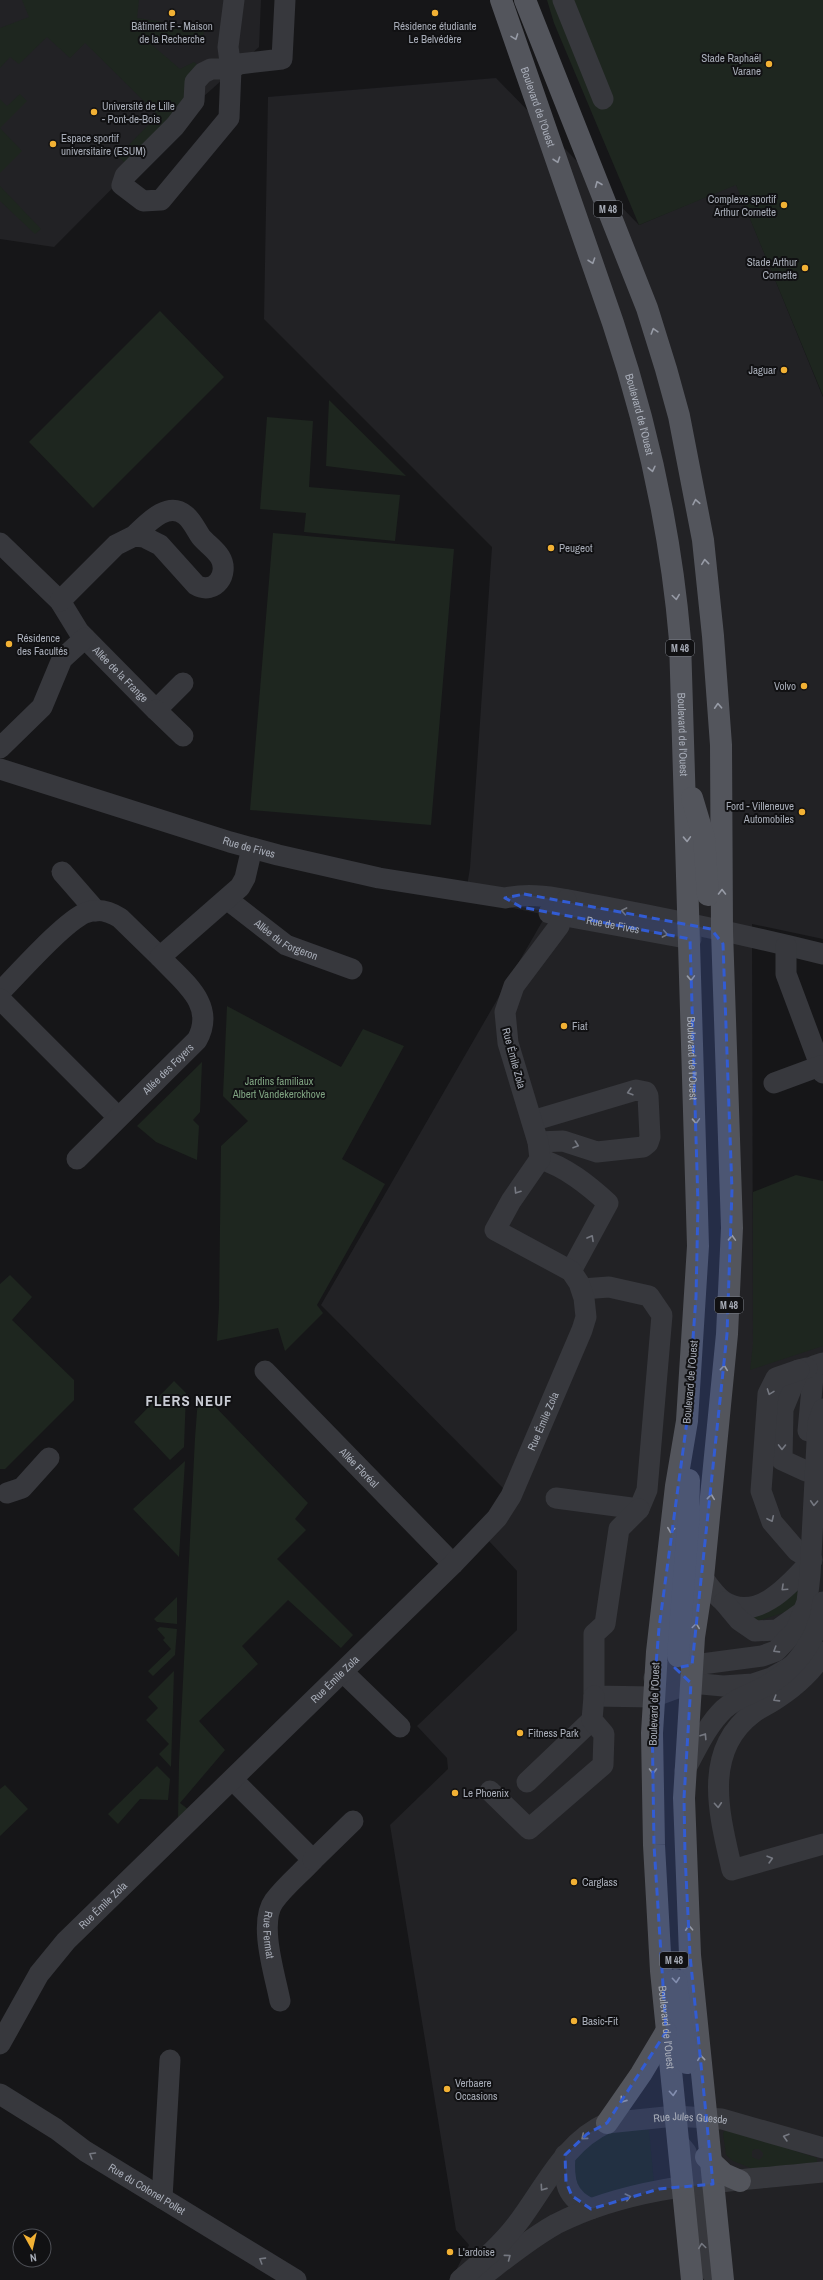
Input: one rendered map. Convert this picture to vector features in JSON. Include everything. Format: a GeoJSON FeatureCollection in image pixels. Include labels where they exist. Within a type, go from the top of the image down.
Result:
{"type":"FeatureCollection","features":[{"type":"Feature","properties":{"kind":"main road","name":"Boulevard de l'Ouest"},"geometry":{"type":"LineString","coordinates":[[501,0],[615,330],[641,424],[662,513],[677,609],[685,780],[698,1246],[687,1421],[676,1486],[654,1687],[653,1803],[656,1906],[666,2032],[692,2117]]}},
{"type":"Feature","properties":{"kind":"main road","name":"Boulevard de l'Ouest"},"geometry":{"type":"LineString","coordinates":[[526,0],[534,26],[647,308],[678,416],[703,540],[717,676],[721,745],[719,935],[732,1190],[730,1280],[727,1334],[703,1578],[687,1672],[685,1855],[690,1954],[692,2117],[677,2140],[696,2185],[723,2280]]}},
{"type":"Feature","properties":{"kind":"main road"},"geometry":{"type":"LineString","coordinates":[[685,780],[704,838],[709,920],[719,935]]}},
{"type":"Feature","properties":{"kind":"main road"},"geometry":{"type":"LineString","coordinates":[[687,1421],[688,1526],[678,1646],[687,1672]]}},
{"type":"Feature","properties":{"kind":"main road","name":"M 48"},"geometry":{"type":"LineString","coordinates":[[653,1803],[666,1860],[677,1994],[692,2117],[697,2139],[710,2162],[724,2174],[740,2181]]}},
{"type":"Feature","properties":{"kind":"main road"},"geometry":{"type":"LineString","coordinates":[[607,2123],[666,2032]]}},
{"type":"Feature","properties":{"kind":"main road","name":"Boulevard de l'Ouest"},"geometry":{"type":"LineString","coordinates":[[692,2280],[696,2185],[710,2162]]}},
{"type":"Feature","properties":{"kind":"street"},"geometry":{"type":"LineString","coordinates":[[234,0],[228,47],[231,69],[229,118],[161,200],[143,201],[122,185],[125,176],[175,126],[194,101],[195,82],[203,73],[211,69],[231,69],[239,64],[282,59],[285,0]]}},
{"type":"Feature","properties":{"kind":"street"},"geometry":{"type":"LineString","coordinates":[[563,0],[603,99]]}},
{"type":"Feature","properties":{"kind":"street"},"geometry":{"type":"LineString","coordinates":[[60,601],[116,544],[134,536]]}},
{"type":"Feature","properties":{"kind":"street","name":"Allée de la Frange"},"geometry":{"type":"LineString","coordinates":[[0,543],[60,601],[85,638],[183,736]]}},
{"type":"Feature","properties":{"kind":"street","name":"Allée de la Frange"},"geometry":{"type":"LineString","coordinates":[[0,748],[42,707],[62,659],[85,638]]}},
{"type":"Feature","properties":{"kind":"street","name":"Allée de la Frange"},"geometry":{"type":"LineString","coordinates":[[156,710],[183,683]]}},
{"type":"Feature","properties":{"kind":"street","name":"Rue de Fives"},"geometry":{"type":"LineString","coordinates":[[0,769],[252,848],[379,878],[505,898],[521,907],[564,908],[689,932],[719,935],[786,951]]}},
{"type":"Feature","properties":{"kind":"street"},"geometry":{"type":"LineString","coordinates":[[160,957],[228,900],[240,887],[245,878],[252,848]]}},
{"type":"Feature","properties":{"kind":"street"},"geometry":{"type":"LineString","coordinates":[[0,992],[77,917],[96,910],[62,872]]}},
{"type":"Feature","properties":{"kind":"street","name":"Allée du Forgeron"},"geometry":{"type":"LineString","coordinates":[[228,900],[286,945],[352,969]]}},
{"type":"Feature","properties":{"kind":"street","name":"Rue Émile Zola"},"geometry":{"type":"LineString","coordinates":[[539,1151],[532,1121],[508,1043],[505,1012],[514,986],[556,931],[564,908]]}},
{"type":"Feature","properties":{"kind":"street","name":"Allée des Foyers"},"geometry":{"type":"LineString","coordinates":[[77,1159],[197,1040],[204,1024],[202,1005],[160,957],[120,918],[113,914],[96,910]]}},
{"type":"Feature","properties":{"kind":"street"},"geometry":{"type":"LineString","coordinates":[[786,951],[823,954]]}},
{"type":"Feature","properties":{"kind":"street"},"geometry":{"type":"LineString","coordinates":[[786,951],[823,962]]}},
{"type":"Feature","properties":{"kind":"street"},"geometry":{"type":"LineString","coordinates":[[774,1083],[822,1069],[786,974],[786,951]]}},
{"type":"Feature","properties":{"kind":"street"},"geometry":{"type":"LineString","coordinates":[[0,999],[118,1117]]}},
{"type":"Feature","properties":{"kind":"street"},"geometry":{"type":"LineString","coordinates":[[532,1121],[636,1090],[646,1092],[648,1096],[650,1137],[648,1143],[643,1147],[596,1152],[563,1141],[539,1151],[522,1184],[495,1230],[571,1271],[595,1230],[608,1203],[592,1188],[554,1163],[539,1151]]}},
{"type":"Feature","properties":{"kind":"street","name":"Rue Émile Zola"},"geometry":{"type":"LineString","coordinates":[[0,2044],[39,1974],[48,1961],[175,1833],[233,1780],[344,1673],[497,1518],[511,1496],[585,1322],[586,1308],[582,1289],[571,1271]]}},
{"type":"Feature","properties":{"kind":"street"},"geometry":{"type":"LineString","coordinates":[[527,1782],[592,1720],[594,1696],[594,1634],[605,1624],[619,1530],[639,1509],[647,1490],[662,1315],[649,1296],[609,1287],[582,1289]]}},
{"type":"Feature","properties":{"kind":"street"},"geometry":{"type":"LineString","coordinates":[[812,1560],[797,1551],[772,1522],[762,1491],[768,1394],[776,1378],[812,1366],[815,1476]]}},
{"type":"Feature","properties":{"kind":"street","name":"Allée Floréal"},"geometry":{"type":"LineString","coordinates":[[265,1371],[453,1564]]}},
{"type":"Feature","properties":{"kind":"street"},"geometry":{"type":"LineString","coordinates":[[594,1696],[654,1687],[687,1672],[751,1658],[776,1650],[796,1630],[804,1611],[812,1560],[818,1422],[823,1409]]}},
{"type":"Feature","properties":{"kind":"street"},"geometry":{"type":"LineString","coordinates":[[7,1493],[22,1488],[49,1458]]}},
{"type":"Feature","properties":{"kind":"street"},"geometry":{"type":"LineString","coordinates":[[556,1498],[639,1509]]}},
{"type":"Feature","properties":{"kind":"street"},"geometry":{"type":"LineString","coordinates":[[703,1578],[716,1596],[724,1602],[732,1606],[746,1608],[760,1605],[773,1598],[812,1560]]}},
{"type":"Feature","properties":{"kind":"street"},"geometry":{"type":"LineString","coordinates":[[724,1602],[739,1620],[755,1630],[777,1630],[804,1611]]}},
{"type":"Feature","properties":{"kind":"street"},"geometry":{"type":"LineString","coordinates":[[687,1672],[722,1686],[753,1684],[771,1678],[792,1666],[815,1634],[819,1623],[823,1602]]}},
{"type":"Feature","properties":{"kind":"street"},"geometry":{"type":"LineString","coordinates":[[823,1652],[802,1678],[780,1697],[752,1713],[732,1735],[723,1753],[718,1779],[718,1808],[732,1870],[823,1844]]}},
{"type":"Feature","properties":{"kind":"street","name":"Boulevard de l'Ouest"},"geometry":{"type":"LineString","coordinates":[[685,1770],[702,1738],[724,1709],[742,1696],[769,1684],[792,1666]]}},
{"type":"Feature","properties":{"kind":"street"},"geometry":{"type":"LineString","coordinates":[[344,1673],[400,1727]]}},
{"type":"Feature","properties":{"kind":"street"},"geometry":{"type":"LineString","coordinates":[[490,1791],[529,1829],[603,1765],[604,1734],[592,1720]]}},
{"type":"Feature","properties":{"kind":"street"},"geometry":{"type":"LineString","coordinates":[[233,1780],[313,1860]]}},
{"type":"Feature","properties":{"kind":"street","name":"Rue Fermat"},"geometry":{"type":"LineString","coordinates":[[280,2001],[268,1939],[268,1913],[274,1902],[313,1860],[353,1821]]}},
{"type":"Feature","properties":{"kind":"street"},"geometry":{"type":"LineString","coordinates":[[162,2198],[170,2060]]}},
{"type":"Feature","properties":{"kind":"street","name":"Rue du Colonel Pollet"},"geometry":{"type":"LineString","coordinates":[[0,2094],[56,2129],[85,2152],[296,2280]]}},
{"type":"Feature","properties":{"kind":"street","name":"Rue Jules Guesde"},"geometry":{"type":"LineString","coordinates":[[460,2280],[502,2242],[516,2225],[565,2156],[587,2134],[607,2123],[692,2117],[734,2122],[823,2148]]}},
{"type":"Feature","properties":{"kind":"street"},"geometry":{"type":"LineString","coordinates":[[607,2123],[652,2126],[677,2140]]}},
{"type":"Feature","properties":{"kind":"street"},"geometry":{"type":"LineString","coordinates":[[565,2156],[566,2182],[572,2196],[579,2204],[591,2209]]}},
{"type":"Feature","properties":{"kind":"street"},"geometry":{"type":"LineString","coordinates":[[477,2280],[542,2233],[591,2209],[615,2200],[696,2185],[823,2172]]}},
{"type":"Feature","properties":{"kind":"street","name":"Boulevard de l'Ouest"},"geometry":{"type":"LineString","coordinates":[[696,2185],[704,2263],[718,2280]]}},
{"type":"Feature","properties":{"kind":"highlighted area"},"geometry":{"type":"Polygon","coordinates":[[[524,894],[662,918],[711,929],[723,944],[732,1190],[727,1334],[692,1665],[675,1668],[691,1683],[684,1798],[685,1855],[690,1955],[713,2184],[659,2189],[591,2209],[572,2196],[566,2182],[565,2155],[587,2134],[607,2123],[666,2032],[654,1845],[652,1713],[659,1628],[687,1421],[696,1297],[698,1204],[690,939],[521,907],[505,898],[524,894]]]}},
{"type":"Feature","properties":{"kind":"shaded area","name":"Université de Lille - Pont-de-Bois"},"geometry":{"type":"Polygon","coordinates":[[[0,0],[261,0],[259,47],[203,97],[54,247],[0,239],[0,0]]]}},
{"type":"Feature","properties":{"kind":"shaded area"},"geometry":{"type":"Polygon","coordinates":[[[496,78],[639,225],[736,184],[823,397],[823,939],[752,924],[753,1344],[823,1335],[823,2280],[451,2280],[469,2245],[456,2230],[390,1825],[448,1769],[447,1758],[417,1726],[517,1630],[517,1571],[489,1541],[504,1489],[321,1305],[546,915],[465,898],[470,868],[492,547],[264,319],[268,97],[496,78]]]}},
{"type":"Feature","properties":{"kind":"green space"},"geometry":{"type":"Polygon","coordinates":[[[22,0],[139,0],[137,18],[204,28],[203,42],[161,35],[151,44],[180,69],[194,62],[198,65],[190,96],[128,166],[118,156],[158,115],[85,43],[70,58],[47,37],[19,64],[10,57],[0,68],[0,28],[29,17],[22,0]]]}},
{"type":"Feature","properties":{"kind":"green space","name":"Complexe sportif Arthur Cornette"},"geometry":{"type":"Polygon","coordinates":[[[547,0],[823,0],[823,396],[736,185],[639,225],[554,23],[547,0]]]}},
{"type":"Feature","properties":{"kind":"green space"},"geometry":{"type":"Polygon","coordinates":[[[20,94],[27,101],[0,128],[0,99],[7,106],[20,94]]]}},
{"type":"Feature","properties":{"kind":"green space"},"geometry":{"type":"Polygon","coordinates":[[[0,128],[22,151],[0,173],[0,128]]]}},
{"type":"Feature","properties":{"kind":"green space"},"geometry":{"type":"Polygon","coordinates":[[[0,186],[41,229],[35,234],[0,201],[0,186]]]}},
{"type":"Feature","properties":{"kind":"green space"},"geometry":{"type":"Polygon","coordinates":[[[160,311],[224,377],[93,508],[29,442],[160,311]]]}},
{"type":"Feature","properties":{"kind":"green space"},"geometry":{"type":"Polygon","coordinates":[[[329,400],[406,476],[326,466],[329,400]]]}},
{"type":"Feature","properties":{"kind":"green space"},"geometry":{"type":"Polygon","coordinates":[[[267,417],[313,421],[309,487],[400,495],[395,541],[304,532],[306,513],[260,509],[267,417]]]}},
{"type":"Feature","properties":{"kind":"green space"},"geometry":{"type":"Polygon","coordinates":[[[273,533],[454,549],[431,825],[250,810],[273,533]]]}},
{"type":"Feature","properties":{"kind":"green space","name":"Jardins familiaux Albert Vandekerckhove"},"geometry":{"type":"Polygon","coordinates":[[[227,1006],[341,1067],[363,1029],[404,1046],[342,1159],[385,1184],[317,1305],[323,1313],[285,1351],[278,1328],[217,1341],[219,1307],[221,1146],[248,1121],[223,1096],[227,1006]]]}},
{"type":"Feature","properties":{"kind":"green space"},"geometry":{"type":"Polygon","coordinates":[[[202,1062],[200,1112],[193,1120],[199,1126],[197,1160],[156,1142],[137,1126],[202,1062]]]}},
{"type":"Feature","properties":{"kind":"green space"},"geometry":{"type":"Polygon","coordinates":[[[796,1175],[823,1181],[823,1346],[750,1370],[753,1344],[753,1192],[796,1175]]]}},
{"type":"Feature","properties":{"kind":"green space"},"geometry":{"type":"Polygon","coordinates":[[[10,1275],[32,1297],[12,1320],[74,1380],[74,1400],[5,1469],[0,1469],[0,1284],[10,1275]]]}},
{"type":"Feature","properties":{"kind":"green space"},"geometry":{"type":"Polygon","coordinates":[[[174,1381],[186,1393],[184,1447],[170,1460],[134,1422],[174,1381]]]}},
{"type":"Feature","properties":{"kind":"green space"},"geometry":{"type":"Polygon","coordinates":[[[202,1393],[308,1503],[295,1519],[306,1530],[277,1559],[353,1635],[341,1648],[288,1600],[242,1646],[258,1664],[199,1721],[225,1750],[180,1803],[189,1810],[178,1820],[179,1762],[195,1438],[198,1398],[202,1393]]]}},
{"type":"Feature","properties":{"kind":"green space"},"geometry":{"type":"Polygon","coordinates":[[[185,1461],[179,1557],[133,1509],[185,1461]]]}},
{"type":"Feature","properties":{"kind":"green space"},"geometry":{"type":"Polygon","coordinates":[[[800,1585],[798,1608],[758,1621],[747,1618],[800,1585]]]}},
{"type":"Feature","properties":{"kind":"green space"},"geometry":{"type":"Polygon","coordinates":[[[177,1597],[177,1624],[157,1622],[154,1619],[177,1597]]]}},
{"type":"Feature","properties":{"kind":"green space"},"geometry":{"type":"Polygon","coordinates":[[[160,1627],[177,1629],[175,1655],[153,1676],[148,1671],[171,1649],[163,1640],[165,1638],[157,1629],[160,1627]]]}},
{"type":"Feature","properties":{"kind":"green space"},"geometry":{"type":"Polygon","coordinates":[[[174,1671],[171,1767],[159,1754],[169,1744],[146,1720],[158,1708],[148,1697],[174,1671]]]}},
{"type":"Feature","properties":{"kind":"green space"},"geometry":{"type":"Polygon","coordinates":[[[157,1766],[170,1779],[168,1800],[140,1799],[118,1824],[108,1814],[157,1766]]]}},
{"type":"Feature","properties":{"kind":"green space"},"geometry":{"type":"Polygon","coordinates":[[[5,1785],[28,1809],[0,1836],[0,1789],[5,1785]]]}},
{"type":"Feature","properties":{"kind":"green space"},"geometry":{"type":"Polygon","coordinates":[[[726,2129],[817,2158],[817,2163],[756,2170],[733,2161],[726,2155],[723,2133],[726,2129]],[[759,2149],[752,2151],[752,2157],[759,2160],[763,2156],[763,2153],[759,2149]]]}},
{"type":"Feature","properties":{"kind":"green space"},"geometry":{"type":"Polygon","coordinates":[[[621,2130],[649,2130],[654,2183],[594,2198],[583,2194],[579,2190],[575,2181],[571,2164],[593,2142],[613,2132],[621,2130]]]}},
{"type":"Feature","properties":{"kind":"place","name":"Bâtiment F - Maison de la Recherche"},"geometry":{"type":"Point","coordinates":[172,13]}},
{"type":"Feature","properties":{"kind":"place","name":"Résidence étudiante Le Belvédère"},"geometry":{"type":"Point","coordinates":[435,13]}},
{"type":"Feature","properties":{"kind":"place","name":"Stade Raphaël Varane"},"geometry":{"type":"Point","coordinates":[769,64]}},
{"type":"Feature","properties":{"kind":"place","name":"Université de Lille - Pont-de-Bois"},"geometry":{"type":"Point","coordinates":[94,112]}},
{"type":"Feature","properties":{"kind":"place","name":"Espace sportif universitaire (ESUM)"},"geometry":{"type":"Point","coordinates":[53,144]}},
{"type":"Feature","properties":{"kind":"place","name":"Complexe sportif Arthur Cornette"},"geometry":{"type":"Point","coordinates":[784,205]}},
{"type":"Feature","properties":{"kind":"place","name":"Stade Arthur Cornette"},"geometry":{"type":"Point","coordinates":[805,268]}},
{"type":"Feature","properties":{"kind":"place","name":"Jaguar"},"geometry":{"type":"Point","coordinates":[784,370]}},
{"type":"Feature","properties":{"kind":"place","name":"Peugeot"},"geometry":{"type":"Point","coordinates":[551,548]}},
{"type":"Feature","properties":{"kind":"place","name":"Résidence des Facultés"},"geometry":{"type":"Point","coordinates":[9,644]}},
{"type":"Feature","properties":{"kind":"place","name":"Volvo"},"geometry":{"type":"Point","coordinates":[804,686]}},
{"type":"Feature","properties":{"kind":"place","name":"Ford - Villeneuve Automobiles"},"geometry":{"type":"Point","coordinates":[802,812]}},
{"type":"Feature","properties":{"kind":"place","name":"Fiat"},"geometry":{"type":"Point","coordinates":[564,1026]}},
{"type":"Feature","properties":{"kind":"place","name":"Fitness Park"},"geometry":{"type":"Point","coordinates":[520,1733]}},
{"type":"Feature","properties":{"kind":"place","name":"Le Phoenix"},"geometry":{"type":"Point","coordinates":[455,1793]}},
{"type":"Feature","properties":{"kind":"place","name":"Carglass"},"geometry":{"type":"Point","coordinates":[574,1882]}},
{"type":"Feature","properties":{"kind":"place","name":"Basic-Fit"},"geometry":{"type":"Point","coordinates":[574,2021]}},
{"type":"Feature","properties":{"kind":"place","name":"Verbaere Occasions"},"geometry":{"type":"Point","coordinates":[447,2089]}},
{"type":"Feature","properties":{"kind":"place","name":"L'ardoise"},"geometry":{"type":"Point","coordinates":[450,2252]}},
{"type":"Feature","properties":{"kind":"district","name":"FLERS NEUF"},"geometry":{"type":"Point","coordinates":[189,1401]}}]}
